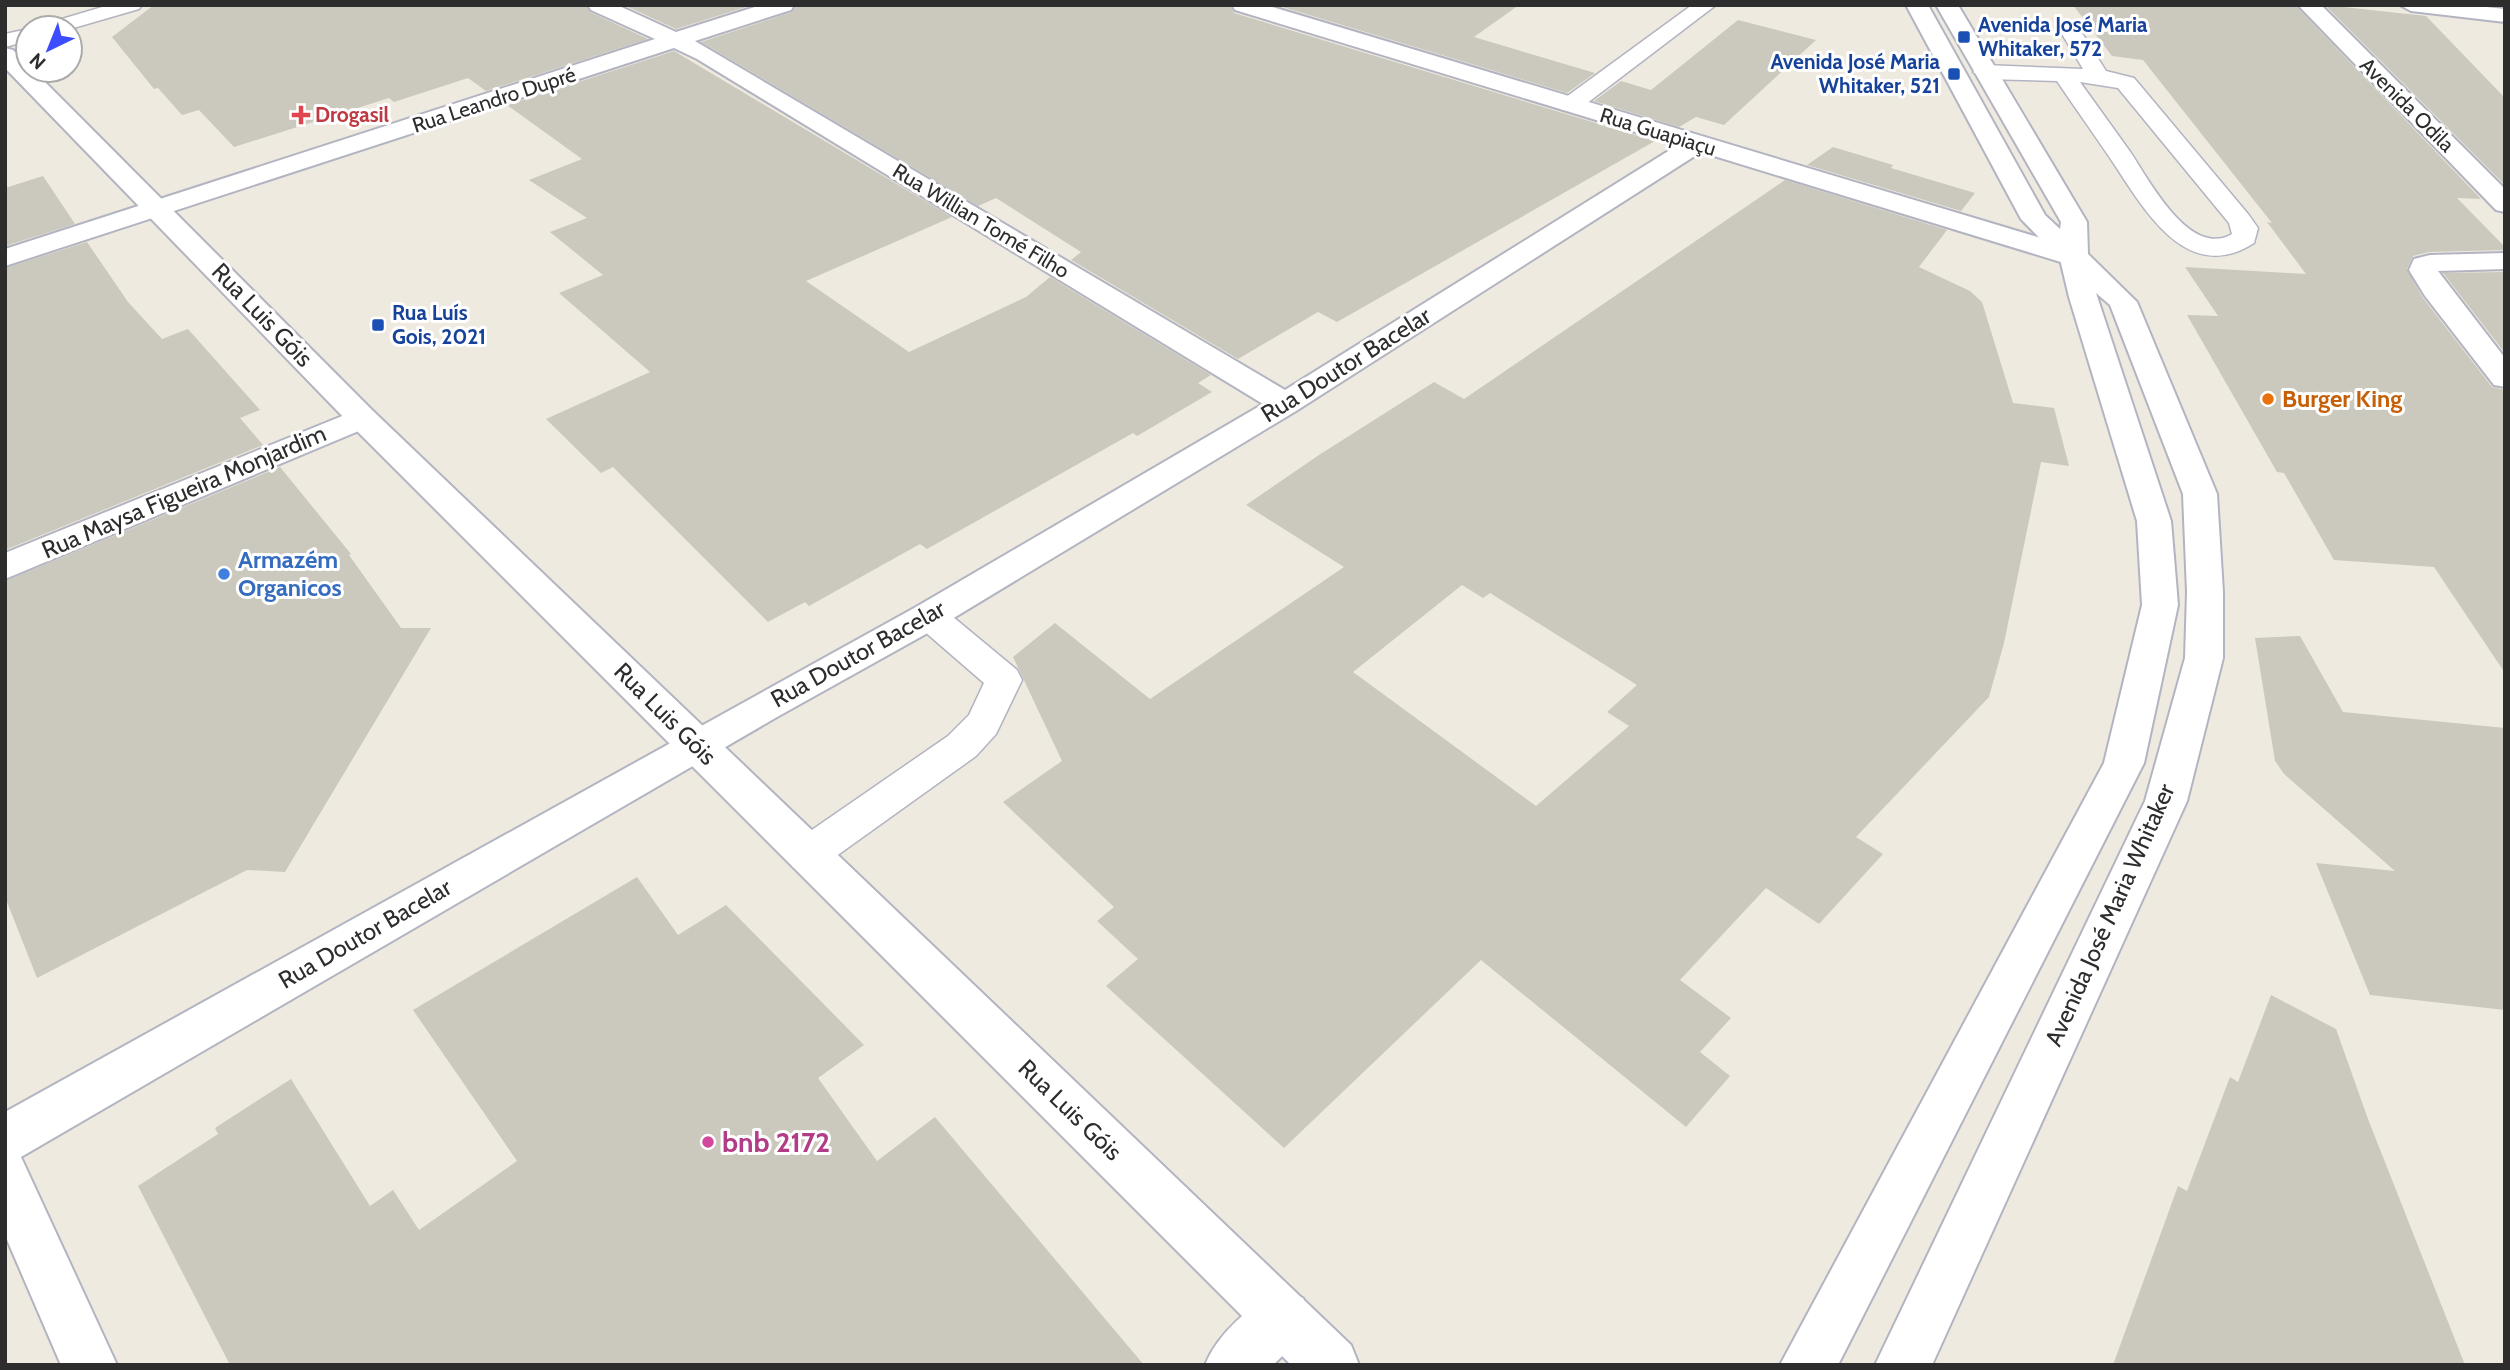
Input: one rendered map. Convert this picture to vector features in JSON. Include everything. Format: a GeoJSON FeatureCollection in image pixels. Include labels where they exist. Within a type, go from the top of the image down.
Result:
{"type":"FeatureCollection","features":[{"type":"Feature","properties":{"kind":"street","name":"Rua Willian Tomé Filho"},"geometry":{"type":"LineString","coordinates":[[599,5],[677,40],[1285,404]]}},
{"type":"Feature","properties":{"kind":"street","name":"Rua Leandro Dupré"},"geometry":{"type":"LineString","coordinates":[[5,258],[783,5]]}},
{"type":"Feature","properties":{"kind":"street","name":"Rua Guapiaçu"},"geometry":{"type":"LineString","coordinates":[[1243,5],[2074,257]]}},
{"type":"Feature","properties":{"kind":"street","name":"Avenida José Maria Whitaker"},"geometry":{"type":"LineString","coordinates":[[1903,1365],[2166,801],[2204,658],[2204,531],[2200,494],[2123,302],[2034,219],[1917,5]]}},
{"type":"Feature","properties":{"kind":"street"},"geometry":{"type":"LineString","coordinates":[[1808,1365],[2124,763],[2160,605],[2154,521],[2083,297],[2074,257],[2074,222],[1947,5]]}},
{"type":"Feature","properties":{"kind":"street","name":"Avenida Odila"},"geometry":{"type":"LineString","coordinates":[[2309,5],[2505,204]]}},
{"type":"Feature","properties":{"kind":"street"},"geometry":{"type":"LineString","coordinates":[[2411,5],[2505,16]]}},
{"type":"Feature","properties":{"kind":"street","name":"Rua Luis Góis"},"geometry":{"type":"LineString","coordinates":[[5,55],[362,418],[1331,1365]]}},
{"type":"Feature","properties":{"kind":"street","name":"Rua Doutor Bacelar"},"geometry":{"type":"LineString","coordinates":[[5,1139],[696,745],[929,616],[1285,404],[1696,144]]}},
{"type":"Feature","properties":{"kind":"street"},"geometry":{"type":"LineString","coordinates":[[2505,261],[2430,263],[2424,265],[2423,270],[2435,290],[2505,378]]}},
{"type":"Feature","properties":{"kind":"street","name":"Rua Maysa Figueira Monjardim"},"geometry":{"type":"LineString","coordinates":[[5,567],[362,418]]}},
{"type":"Feature","properties":{"kind":"street"},"geometry":{"type":"LineString","coordinates":[[5,1175],[89,1365]]}},
{"type":"Feature","properties":{"kind":"street"},"geometry":{"type":"LineString","coordinates":[[1233,1365],[1284,1317]]}},
{"type":"Feature","properties":{"kind":"lane"},"geometry":{"type":"LineString","coordinates":[[84,19],[132,5]]}},
{"type":"Feature","properties":{"kind":"lane"},"geometry":{"type":"LineString","coordinates":[[1570,105],[1706,5]]}},
{"type":"Feature","properties":{"kind":"lane"},"geometry":{"type":"LineString","coordinates":[[2073,34],[2098,76]]}},
{"type":"Feature","properties":{"kind":"lane"},"geometry":{"type":"LineString","coordinates":[[1984,72],[2098,76],[2121,80],[2136,93],[2239,219],[2245,228],[2245,237],[2229,246],[2216,246],[2200,244],[2176,232],[2154,206],[2064,75]]}},
{"type":"Feature","properties":{"kind":"lane"},"geometry":{"type":"LineString","coordinates":[[807,855],[962,746],[983,724],[1004,680],[929,616]]}},
{"type":"Feature","properties":{"kind":"building"},"geometry":{"type":"Polygon","coordinates":[[[154,5],[586,5],[590,12],[648,39],[486,91],[468,78],[394,102],[389,98],[234,147],[199,110],[182,115],[158,88],[154,89],[112,37],[154,5]]]}},
{"type":"Feature","properties":{"kind":"building"},"geometry":{"type":"Polygon","coordinates":[[[624,5],[752,5],[676,29],[624,5]]]}},
{"type":"Feature","properties":{"kind":"building"},"geometry":{"type":"Polygon","coordinates":[[[796,5],[1230,5],[1234,13],[1655,141],[1337,322],[1318,312],[1238,359],[1071,260],[1081,252],[996,198],[978,206],[701,42],[792,12],[796,5]]]}},
{"type":"Feature","properties":{"kind":"building"},"geometry":{"type":"Polygon","coordinates":[[[1276,5],[1519,5],[1474,37],[1595,73],[1567,93],[1276,5]]]}},
{"type":"Feature","properties":{"kind":"building"},"geometry":{"type":"Polygon","coordinates":[[[2073,5],[2295,5],[2481,199],[2457,198],[2505,250],[2429,252],[2413,256],[2407,269],[2423,298],[2492,387],[2505,390],[2505,673],[2434,567],[2334,560],[2284,473],[2277,472],[2187,315],[2218,316],[2185,267],[2306,274],[2267,222],[2272,223],[2143,60],[2112,56],[2073,5]]]}},
{"type":"Feature","properties":{"kind":"building"},"geometry":{"type":"Polygon","coordinates":[[[2325,5],[2426,16],[2505,98],[2505,185],[2325,5]]]}},
{"type":"Feature","properties":{"kind":"building"},"geometry":{"type":"Polygon","coordinates":[[[1738,20],[1816,40],[1724,125],[1696,117],[1679,127],[1594,101],[1621,81],[1651,90],[1738,20]]]}},
{"type":"Feature","properties":{"kind":"building"},"geometry":{"type":"Polygon","coordinates":[[[674,51],[952,217],[806,281],[909,352],[1026,297],[1050,277],[1211,375],[1198,383],[1212,392],[1137,436],[1133,433],[927,549],[920,544],[809,606],[805,602],[768,622],[613,467],[601,473],[546,419],[650,372],[559,293],[603,275],[550,232],[587,218],[529,180],[582,159],[507,105],[674,51]]]}},
{"type":"Feature","properties":{"kind":"building"},"geometry":{"type":"Polygon","coordinates":[[[1833,147],[1893,165],[1891,168],[1975,193],[1961,211],[1807,165],[1833,147]]]}},
{"type":"Feature","properties":{"kind":"building"},"geometry":{"type":"Polygon","coordinates":[[[43,176],[75,224],[5,246],[5,188],[43,176]]]}},
{"type":"Feature","properties":{"kind":"building"},"geometry":{"type":"Polygon","coordinates":[[[1785,180],[1947,230],[1919,267],[1970,291],[1982,302],[2013,403],[2054,408],[2069,466],[2041,462],[2004,643],[1989,697],[1856,837],[1883,854],[1819,924],[1766,888],[1680,980],[1731,1018],[1700,1052],[1730,1076],[1686,1127],[1481,960],[1284,1148],[1106,986],[1138,959],[1097,921],[1114,907],[1003,802],[1062,761],[1013,657],[1055,623],[1150,699],[1344,567],[1246,505],[1434,382],[1464,399],[1785,180]],[[1462,585],[1353,672],[1536,806],[1629,726],[1607,712],[1637,685],[1490,593],[1483,598],[1462,585]]]}},
{"type":"Feature","properties":{"kind":"building"},"geometry":{"type":"Polygon","coordinates":[[[87,242],[128,302],[162,339],[188,329],[260,410],[240,418],[263,445],[5,550],[5,268],[87,242]]]}},
{"type":"Feature","properties":{"kind":"building"},"geometry":{"type":"Polygon","coordinates":[[[2505,272],[2505,353],[2443,273],[2505,272]]]}},
{"type":"Feature","properties":{"kind":"building"},"geometry":{"type":"Polygon","coordinates":[[[280,467],[351,554],[349,555],[401,628],[431,628],[285,872],[247,870],[37,978],[5,897],[5,581],[280,467]]]}},
{"type":"Feature","properties":{"kind":"building"},"geometry":{"type":"Polygon","coordinates":[[[2300,636],[2343,712],[2505,728],[2505,1010],[2370,995],[2316,863],[2395,871],[2284,774],[2275,761],[2255,638],[2300,636]]]}},
{"type":"Feature","properties":{"kind":"building"},"geometry":{"type":"Polygon","coordinates":[[[637,877],[678,935],[726,905],[864,1045],[818,1078],[877,1161],[935,1117],[1144,1365],[230,1365],[138,1186],[218,1134],[215,1128],[291,1079],[370,1206],[393,1190],[419,1230],[517,1161],[413,1010],[637,877]]]}},
{"type":"Feature","properties":{"kind":"building"},"geometry":{"type":"Polygon","coordinates":[[[2271,995],[2336,1029],[2368,1119],[2465,1365],[2113,1365],[2178,1186],[2187,1191],[2230,1077],[2238,1082],[2271,995]]]}},
{"type":"Feature","properties":{"kind":"place","name":"Avenida José Maria Whitaker, 572"},"geometry":{"type":"Point","coordinates":[1964,37]}},
{"type":"Feature","properties":{"kind":"place","name":"Avenida José Maria Whitaker, 521"},"geometry":{"type":"Point","coordinates":[1954,74]}},
{"type":"Feature","properties":{"kind":"place","name":"Drogasil"},"geometry":{"type":"Point","coordinates":[301,115]}},
{"type":"Feature","properties":{"kind":"place","name":"Rua Luís Gois, 2021"},"geometry":{"type":"Point","coordinates":[378,325]}},
{"type":"Feature","properties":{"kind":"place","name":"Burger King"},"geometry":{"type":"Point","coordinates":[2268,399]}},
{"type":"Feature","properties":{"kind":"place","name":"Armazém Organicos"},"geometry":{"type":"Point","coordinates":[224,574]}},
{"type":"Feature","properties":{"kind":"place","name":"bnb 2172"},"geometry":{"type":"Point","coordinates":[708,1142]}}]}
